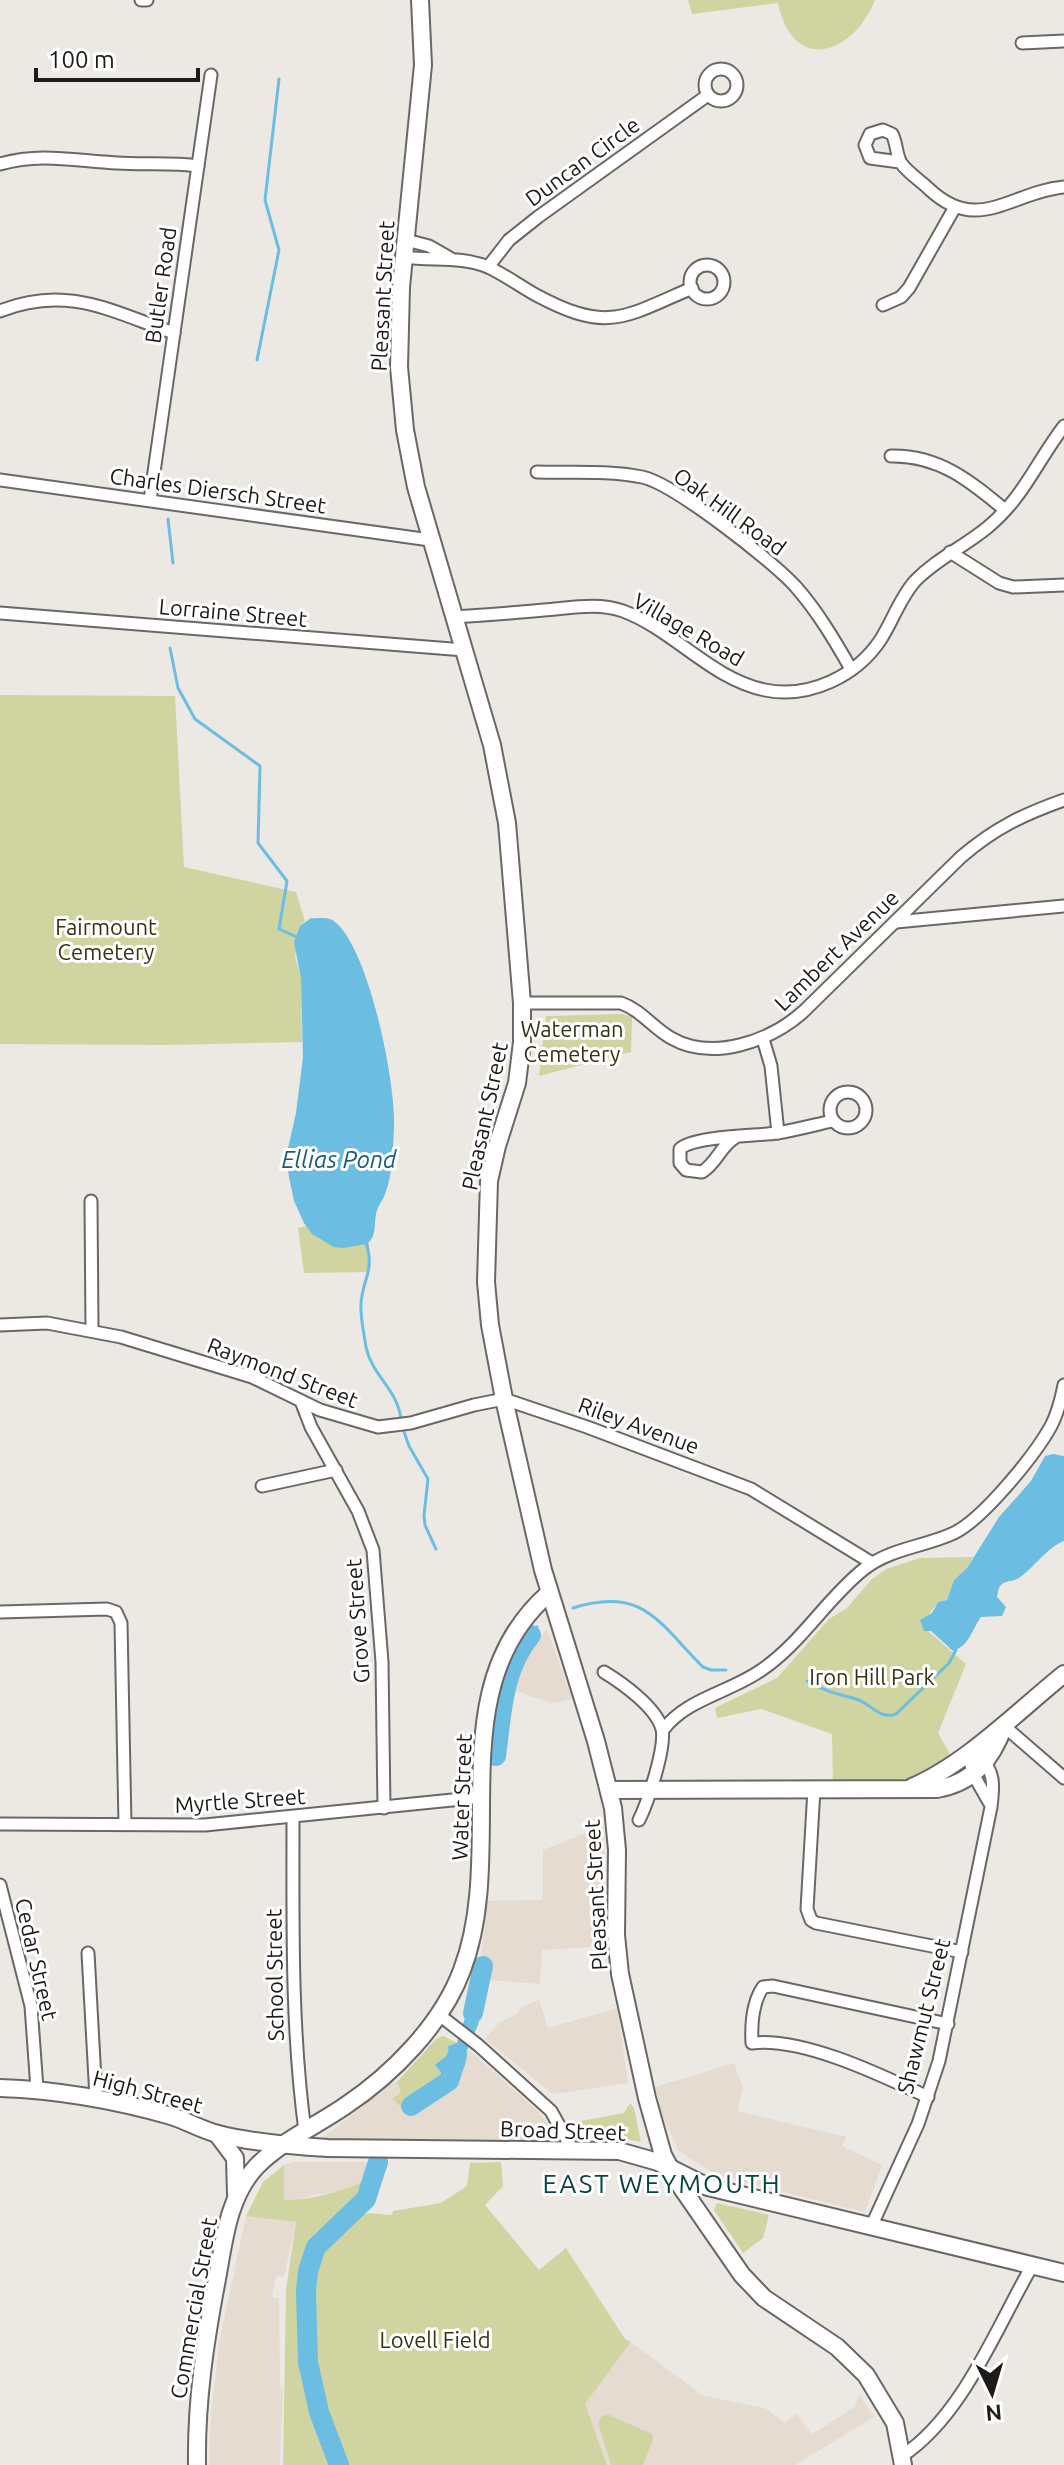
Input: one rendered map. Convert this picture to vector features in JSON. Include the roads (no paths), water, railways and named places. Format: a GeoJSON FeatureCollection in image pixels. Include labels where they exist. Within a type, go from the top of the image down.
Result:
{"type":"FeatureCollection","features":[{"type":"Feature","properties":{"kind":"main road","name":"Pleasant Street"},"geometry":{"type":"LineString","coordinates":[[420,0],[423,65],[399,312],[401,398],[410,457],[430,540],[492,745],[503,797],[522,1003],[520,1069],[494,1155],[488,1202],[487,1298],[527,1509],[549,1593],[609,1790],[616,1836],[617,1953],[645,2093],[669,2167]]}},
{"type":"Feature","properties":{"kind":"main road","name":"Water Street"},"geometry":{"type":"LineString","coordinates":[[445,2018],[472,1939],[480,1884],[486,1708],[493,1678],[520,1623],[549,1593]]}},
{"type":"Feature","properties":{"kind":"main road"},"geometry":{"type":"LineString","coordinates":[[906,1790],[930,1779],[1004,1726],[1064,1674]]}},
{"type":"Feature","properties":{"kind":"main road"},"geometry":{"type":"LineString","coordinates":[[609,1790],[946,1788],[979,1769],[1004,1726]]}},
{"type":"Feature","properties":{"kind":"main road","name":"Commercial Street"},"geometry":{"type":"LineString","coordinates":[[197,2465],[198,2406],[205,2342],[236,2196],[258,2165],[377,2081],[445,2018]]}},
{"type":"Feature","properties":{"kind":"main road","name":"High Street"},"geometry":{"type":"LineString","coordinates":[[0,2088],[37,2089],[96,2098],[175,2117],[217,2134],[283,2145]]}},
{"type":"Feature","properties":{"kind":"main road"},"geometry":{"type":"LineString","coordinates":[[217,2134],[235,2158],[238,2173],[236,2196]]}},
{"type":"Feature","properties":{"kind":"main road","name":"Broad Street"},"geometry":{"type":"LineString","coordinates":[[283,2145],[619,2151],[643,2156],[708,2187],[1064,2273]]}},
{"type":"Feature","properties":{"kind":"main road"},"geometry":{"type":"LineString","coordinates":[[669,2167],[724,2253],[750,2284],[777,2307],[837,2347],[863,2371],[890,2411],[899,2435],[903,2460]]}},
{"type":"Feature","properties":{"kind":"street"},"geometry":{"type":"LineString","coordinates":[[141,0],[147,0]]}},
{"type":"Feature","properties":{"kind":"street"},"geometry":{"type":"LineString","coordinates":[[1022,43],[1064,41]]}},
{"type":"Feature","properties":{"kind":"street","name":"Butler Road"},"geometry":{"type":"LineString","coordinates":[[150,500],[211,75]]}},
{"type":"Feature","properties":{"kind":"street","name":"Duncan Circle"},"geometry":{"type":"LineString","coordinates":[[488,267],[509,240],[538,217],[708,95]]}},
{"type":"Feature","properties":{"kind":"street"},"geometry":{"type":"LineString","coordinates":[[0,164],[37,156],[198,166]]}},
{"type":"Feature","properties":{"kind":"street"},"geometry":{"type":"LineString","coordinates":[[900,162],[943,201],[966,210],[987,210],[1029,194],[1064,187]]}},
{"type":"Feature","properties":{"kind":"street"},"geometry":{"type":"LineString","coordinates":[[883,305],[901,297],[909,288],[955,207]]}},
{"type":"Feature","properties":{"kind":"street"},"geometry":{"type":"LineString","coordinates":[[405,249],[429,246],[451,258],[488,267],[563,308],[598,319],[631,314],[692,288]]}},
{"type":"Feature","properties":{"kind":"street"},"geometry":{"type":"LineString","coordinates":[[0,311],[29,303],[79,301],[107,307],[174,333]]}},
{"type":"Feature","properties":{"kind":"street","name":"Village Road"},"geometry":{"type":"LineString","coordinates":[[453,617],[580,607],[610,608],[642,621],[723,673],[769,691],[809,689],[827,684],[851,669],[880,640],[912,584],[950,552],[987,528],[1005,510],[1026,487],[1064,426]]}},
{"type":"Feature","properties":{"kind":"street"},"geometry":{"type":"LineString","coordinates":[[891,456],[929,460],[955,471],[1005,510]]}},
{"type":"Feature","properties":{"kind":"street","name":"Oak Hill Road"},"geometry":{"type":"LineString","coordinates":[[537,472],[643,477],[662,484],[796,586],[830,632],[851,669]]}},
{"type":"Feature","properties":{"kind":"street","name":"Charles Diersch Street"},"geometry":{"type":"LineString","coordinates":[[0,480],[430,540]]}},
{"type":"Feature","properties":{"kind":"street"},"geometry":{"type":"LineString","coordinates":[[950,552],[999,583],[1013,587],[1064,585]]}},
{"type":"Feature","properties":{"kind":"street","name":"Lorraine Street"},"geometry":{"type":"LineString","coordinates":[[0,613],[464,650]]}},
{"type":"Feature","properties":{"kind":"street","name":"Lambert Avenue"},"geometry":{"type":"LineString","coordinates":[[522,1003],[621,1003],[631,1007],[671,1038],[692,1046],[717,1048],[763,1039],[788,1025],[961,857],[987,836],[1010,822],[1064,800]]}},
{"type":"Feature","properties":{"kind":"street"},"geometry":{"type":"LineString","coordinates":[[896,922],[1064,906]]}},
{"type":"Feature","properties":{"kind":"street"},"geometry":{"type":"LineString","coordinates":[[763,1039],[771,1066],[778,1133]]}},
{"type":"Feature","properties":{"kind":"street"},"geometry":{"type":"LineString","coordinates":[[736,1137],[721,1147],[702,1172],[686,1170],[680,1163],[678,1157],[684,1145],[736,1137],[778,1133],[832,1121]]}},
{"type":"Feature","properties":{"kind":"street"},"geometry":{"type":"LineString","coordinates":[[91,1201],[92,1329]]}},
{"type":"Feature","properties":{"kind":"street","name":"Raymond Street"},"geometry":{"type":"LineString","coordinates":[[0,1325],[47,1323],[92,1329],[252,1377],[301,1401],[368,1425],[388,1427],[411,1423],[504,1399]]}},
{"type":"Feature","properties":{"kind":"street"},"geometry":{"type":"LineString","coordinates":[[639,1820],[652,1788],[663,1730],[681,1711],[738,1684],[773,1662],[872,1563],[899,1550],[955,1532],[980,1514],[1042,1439],[1056,1414],[1064,1385]]}},
{"type":"Feature","properties":{"kind":"street","name":"Riley Avenue"},"geometry":{"type":"LineString","coordinates":[[504,1399],[759,1493],[872,1563]]}},
{"type":"Feature","properties":{"kind":"street","name":"Grove Street"},"geometry":{"type":"LineString","coordinates":[[301,1401],[311,1427],[358,1511],[373,1550],[382,1662],[384,1808]]}},
{"type":"Feature","properties":{"kind":"street"},"geometry":{"type":"LineString","coordinates":[[262,1486],[336,1470]]}},
{"type":"Feature","properties":{"kind":"street"},"geometry":{"type":"LineString","coordinates":[[0,1612],[107,1609],[116,1612],[121,1623],[125,1824]]}},
{"type":"Feature","properties":{"kind":"street"},"geometry":{"type":"LineString","coordinates":[[604,1672],[634,1694],[656,1717],[663,1730]]}},
{"type":"Feature","properties":{"kind":"street"},"geometry":{"type":"LineString","coordinates":[[1004,1726],[1064,1778]]}},
{"type":"Feature","properties":{"kind":"street"},"geometry":{"type":"LineString","coordinates":[[968,1751],[979,1769],[991,1807]]}},
{"type":"Feature","properties":{"kind":"street","name":"Shawmut Street"},"geometry":{"type":"LineString","coordinates":[[871,2227],[928,2097],[948,2024],[991,1807],[993,1786],[979,1769]]}},
{"type":"Feature","properties":{"kind":"street"},"geometry":{"type":"LineString","coordinates":[[814,1789],[807,1909],[811,1920],[962,1952]]}},
{"type":"Feature","properties":{"kind":"street","name":"Myrtle Street"},"geometry":{"type":"LineString","coordinates":[[0,1824],[205,1825],[482,1797]]}},
{"type":"Feature","properties":{"kind":"street","name":"School Street"},"geometry":{"type":"LineString","coordinates":[[293,1818],[294,2031],[305,2131]]}},
{"type":"Feature","properties":{"kind":"street","name":"Cedar Street"},"geometry":{"type":"LineString","coordinates":[[0,1885],[31,2006],[37,2089]]}},
{"type":"Feature","properties":{"kind":"street"},"geometry":{"type":"LineString","coordinates":[[88,1953],[96,2098]]}},
{"type":"Feature","properties":{"kind":"street"},"geometry":{"type":"LineString","coordinates":[[928,2097],[859,2067],[781,2042],[752,2043],[752,2017],[763,1987],[773,1986],[948,2024]]}},
{"type":"Feature","properties":{"kind":"street"},"geometry":{"type":"LineString","coordinates":[[445,2018],[551,2111],[572,2149]]}},
{"type":"Feature","properties":{"kind":"street"},"geometry":{"type":"LineString","coordinates":[[903,2460],[949,2411],[1032,2266]]}},
{"type":"Feature","properties":{"kind":"water","name":"Ellias Pond"},"geometry":{"type":"Polygon","coordinates":[[[311,918],[326,918],[335,922],[359,959],[378,1018],[393,1107],[391,1170],[388,1186],[377,1210],[373,1237],[367,1244],[343,1248],[334,1247],[312,1234],[304,1223],[294,1201],[286,1157],[296,1113],[303,1057],[301,979],[294,942],[300,926],[311,918]]]}},
{"type":"Feature","properties":{"kind":"water"},"geometry":{"type":"Polygon","coordinates":[[[1045,1456],[1064,1456],[1064,1541],[1019,1578],[1001,1585],[997,1597],[1006,1607],[1002,1616],[981,1617],[967,1641],[953,1651],[931,1631],[924,1631],[920,1620],[932,1613],[938,1602],[947,1600],[954,1580],[967,1568],[999,1517],[1031,1481],[1045,1456]]]}},
{"type":"Feature","properties":{"kind":"water"},"geometry":{"type":"Polygon","coordinates":[[[480,1987],[478,2025],[467,2050],[465,2065],[452,2083],[435,2065],[449,2054],[448,2046],[457,2043],[470,2002],[480,1987]]]}},
{"type":"Feature","properties":{"kind":"waterway"},"geometry":{"type":"LineString","coordinates":[[257,360],[279,250],[265,200],[279,79]]}},
{"type":"Feature","properties":{"kind":"waterway"},"geometry":{"type":"LineString","coordinates":[[168,519],[173,563]]}},
{"type":"Feature","properties":{"kind":"waterway"},"geometry":{"type":"LineString","coordinates":[[170,648],[178,688],[195,719],[260,766],[258,843],[287,881],[279,929],[299,938]]}},
{"type":"Feature","properties":{"kind":"waterway"},"geometry":{"type":"LineString","coordinates":[[366,1242],[369,1268],[361,1308],[366,1347],[373,1366],[395,1399],[401,1419]]}},
{"type":"Feature","properties":{"kind":"waterway"},"geometry":{"type":"LineString","coordinates":[[402,1426],[409,1446],[428,1479],[425,1525],[436,1549]]}},
{"type":"Feature","properties":{"kind":"waterway"},"geometry":{"type":"LineString","coordinates":[[573,1608],[597,1602],[633,1605],[661,1623],[703,1667],[726,1670]]}},
{"type":"Feature","properties":{"kind":"waterway"},"geometry":{"type":"LineString","coordinates":[[528,1633],[531,1635],[537,1627]]}},
{"type":"Feature","properties":{"kind":"waterway"},"geometry":{"type":"LineString","coordinates":[[496,1756],[509,1677],[521,1648],[531,1635]]}},
{"type":"Feature","properties":{"kind":"waterway"},"geometry":{"type":"LineString","coordinates":[[807,1681],[861,1701],[884,1715],[896,1714],[949,1663],[956,1650]]}},
{"type":"Feature","properties":{"kind":"waterway"},"geometry":{"type":"LineString","coordinates":[[473,2013],[483,1966]]}},
{"type":"Feature","properties":{"kind":"waterway"},"geometry":{"type":"LineString","coordinates":[[411,2106],[449,2081],[457,2056]]}},
{"type":"Feature","properties":{"kind":"waterway"},"geometry":{"type":"LineString","coordinates":[[339,2465],[319,2412],[308,2362],[308,2271],[316,2247],[366,2199],[378,2162]]}},
{"type":"Feature","properties":{"kind":"district","name":"EAST WEYMOUTH"},"geometry":{"type":"Point","coordinates":[662,2183]}},
{"type":"Feature","properties":{"kind":"park label","name":"Fairmount Cemetery"},"geometry":{"type":"Point","coordinates":[106,938]}},
{"type":"Feature","properties":{"kind":"park label","name":"Waterman Cemetery"},"geometry":{"type":"Point","coordinates":[572,1040]}},
{"type":"Feature","properties":{"kind":"park label","name":"Iron Hill Park"},"geometry":{"type":"Point","coordinates":[872,1676]}},
{"type":"Feature","properties":{"kind":"park label","name":"Lovell Field"},"geometry":{"type":"Point","coordinates":[435,2339]}}]}
